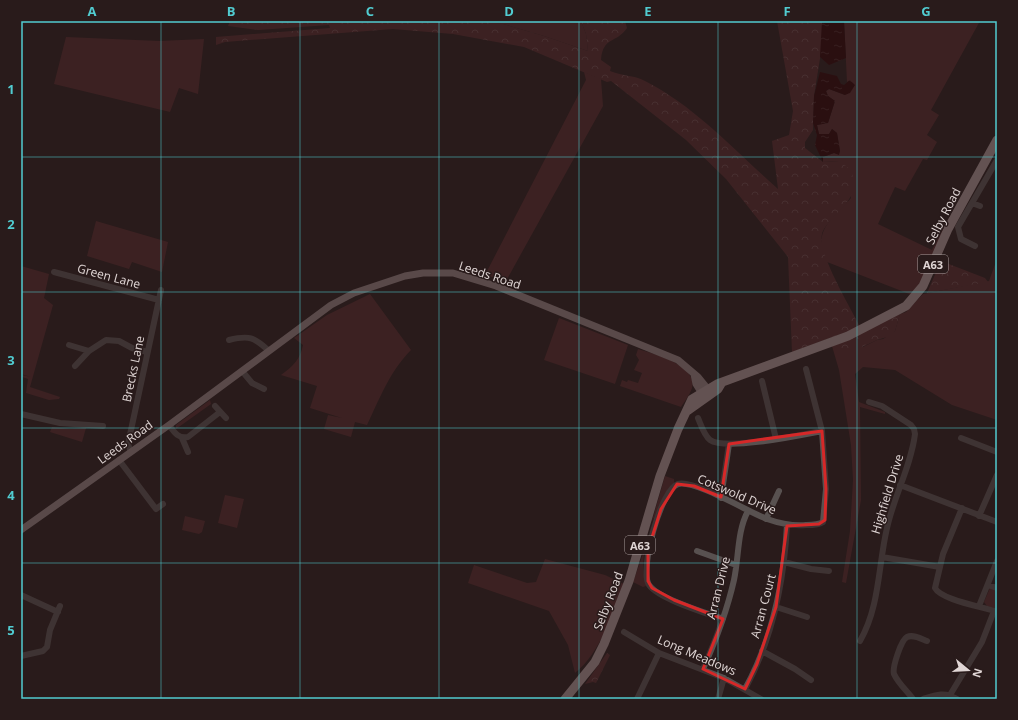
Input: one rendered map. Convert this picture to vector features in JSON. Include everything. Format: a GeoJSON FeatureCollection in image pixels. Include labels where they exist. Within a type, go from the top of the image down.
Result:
{"type":"FeatureCollection","features":[{"type":"Feature","properties":{"kind":"highway","name":"Selby Road"},"geometry":{"type":"LineString","coordinates":[[565,699],[595,662],[604,644],[629,581],[660,476],[678,429],[692,399],[718,389],[722,383],[760,367],[848,336],[899,310],[910,302],[919,292],[930,273],[948,229],[997,140]]}},
{"type":"Feature","properties":{"kind":"main road","name":"Leeds Road"},"geometry":{"type":"LineString","coordinates":[[21,530],[169,425],[325,309],[354,293],[414,274],[445,272],[467,276],[496,286],[676,359],[687,366],[694,374],[696,381],[706,393]]}},
{"type":"Feature","properties":{"kind":"street"},"geometry":{"type":"LineString","coordinates":[[975,246],[964,241],[958,231],[960,224],[997,160]]}},
{"type":"Feature","properties":{"kind":"street"},"geometry":{"type":"LineString","coordinates":[[972,203],[980,206]]}},
{"type":"Feature","properties":{"kind":"street","name":"Green Lane"},"geometry":{"type":"LineString","coordinates":[[54,272],[159,300]]}},
{"type":"Feature","properties":{"kind":"street","name":"Brecks Lane"},"geometry":{"type":"LineString","coordinates":[[130,452],[128,444],[161,290]]}},
{"type":"Feature","properties":{"kind":"street"},"geometry":{"type":"LineString","coordinates":[[229,340],[242,337],[250,338],[257,341],[269,351]]}},
{"type":"Feature","properties":{"kind":"street"},"geometry":{"type":"LineString","coordinates":[[75,366],[89,350],[103,342],[111,340],[148,352]]}},
{"type":"Feature","properties":{"kind":"street"},"geometry":{"type":"LineString","coordinates":[[69,345],[89,350]]}},
{"type":"Feature","properties":{"kind":"street","name":"Cotswold Drive"},"geometry":{"type":"LineString","coordinates":[[723,619],[683,604],[657,591],[649,585],[646,570],[648,550],[654,527],[661,509],[674,486],[679,484],[690,485],[766,519],[787,525],[819,524],[825,520],[826,488],[822,431],[806,370]]}},
{"type":"Feature","properties":{"kind":"street"},"geometry":{"type":"LineString","coordinates":[[242,371],[252,383],[264,389]]}},
{"type":"Feature","properties":{"kind":"street"},"geometry":{"type":"LineString","coordinates":[[762,381],[776,439]]}},
{"type":"Feature","properties":{"kind":"street","name":"Highfield Drive"},"geometry":{"type":"LineString","coordinates":[[860,641],[869,624],[874,609],[889,521],[913,447],[915,431],[913,427],[882,406],[869,402]]}},
{"type":"Feature","properties":{"kind":"street"},"geometry":{"type":"LineString","coordinates":[[215,406],[226,418]]}},
{"type":"Feature","properties":{"kind":"street"},"geometry":{"type":"LineString","coordinates":[[182,438],[188,437],[220,412]]}},
{"type":"Feature","properties":{"kind":"street"},"geometry":{"type":"LineString","coordinates":[[21,414],[60,423],[103,426]]}},
{"type":"Feature","properties":{"kind":"street"},"geometry":{"type":"LineString","coordinates":[[698,418],[705,435],[718,443],[729,444],[776,439],[822,431]]}},
{"type":"Feature","properties":{"kind":"street"},"geometry":{"type":"LineString","coordinates":[[169,425],[177,435],[182,438],[188,452]]}},
{"type":"Feature","properties":{"kind":"street"},"geometry":{"type":"LineString","coordinates":[[961,438],[997,452]]}},
{"type":"Feature","properties":{"kind":"street"},"geometry":{"type":"LineString","coordinates":[[721,498],[729,444]]}},
{"type":"Feature","properties":{"kind":"street"},"geometry":{"type":"LineString","coordinates":[[119,460],[156,509],[163,504]]}},
{"type":"Feature","properties":{"kind":"street"},"geometry":{"type":"LineString","coordinates":[[979,516],[997,475]]}},
{"type":"Feature","properties":{"kind":"street"},"geometry":{"type":"LineString","coordinates":[[900,485],[997,522]]}},
{"type":"Feature","properties":{"kind":"street"},"geometry":{"type":"LineString","coordinates":[[766,519],[779,490]]}},
{"type":"Feature","properties":{"kind":"street"},"geometry":{"type":"LineString","coordinates":[[950,696],[982,642],[996,611],[938,592],[935,585],[947,543],[962,508]]}},
{"type":"Feature","properties":{"kind":"street","name":"Arran Drive"},"geometry":{"type":"LineString","coordinates":[[703,669],[723,619],[736,565],[741,530],[748,511]]}},
{"type":"Feature","properties":{"kind":"street","name":"Arran Court"},"geometry":{"type":"LineString","coordinates":[[744,689],[762,651],[776,607],[784,562],[787,525]]}},
{"type":"Feature","properties":{"kind":"street"},"geometry":{"type":"LineString","coordinates":[[697,551],[736,565]]}},
{"type":"Feature","properties":{"kind":"street"},"geometry":{"type":"LineString","coordinates":[[882,557],[940,567]]}},
{"type":"Feature","properties":{"kind":"street"},"geometry":{"type":"LineString","coordinates":[[979,606],[997,561]]}},
{"type":"Feature","properties":{"kind":"street"},"geometry":{"type":"LineString","coordinates":[[784,562],[811,569],[829,571]]}},
{"type":"Feature","properties":{"kind":"street"},"geometry":{"type":"LineString","coordinates":[[988,585],[997,588]]}},
{"type":"Feature","properties":{"kind":"street"},"geometry":{"type":"LineString","coordinates":[[21,595],[59,609],[50,630],[45,649],[21,656]]}},
{"type":"Feature","properties":{"kind":"street"},"geometry":{"type":"LineString","coordinates":[[776,607],[807,617]]}},
{"type":"Feature","properties":{"kind":"street","name":"Long Meadows"},"geometry":{"type":"LineString","coordinates":[[624,632],[659,653],[724,678],[761,699]]}},
{"type":"Feature","properties":{"kind":"street"},"geometry":{"type":"LineString","coordinates":[[913,699],[895,676],[894,666],[903,641],[907,637],[912,636],[927,641]]}},
{"type":"Feature","properties":{"kind":"street"},"geometry":{"type":"LineString","coordinates":[[762,651],[811,680]]}},
{"type":"Feature","properties":{"kind":"street"},"geometry":{"type":"LineString","coordinates":[[637,699],[659,653]]}},
{"type":"Feature","properties":{"kind":"street"},"geometry":{"type":"LineString","coordinates":[[718,699],[724,678]]}},
{"type":"Feature","properties":{"kind":"street"},"geometry":{"type":"LineString","coordinates":[[923,699],[941,694],[957,699]]}},
{"type":"Feature","properties":{"kind":"highlighted area"},"geometry":{"type":"Polygon","coordinates":[[[822,431],[826,489],[825,520],[819,524],[787,526],[776,607],[757,664],[745,689],[703,669],[723,619],[674,600],[652,588],[648,581],[648,550],[661,509],[677,484],[694,486],[721,497],[729,444],[822,431]]]}},
{"type":"Feature","properties":{"kind":"green space"},"geometry":{"type":"Polygon","coordinates":[[[230,21],[241,23],[251,21],[493,21],[588,51],[586,34],[581,21],[625,21],[627,28],[623,33],[607,44],[602,52],[601,60],[611,67],[610,71],[641,79],[664,92],[714,130],[778,189],[772,141],[789,135],[793,111],[777,21],[822,21],[822,46],[814,96],[813,130],[805,142],[805,148],[823,162],[840,161],[852,171],[852,194],[846,204],[824,229],[822,234],[822,243],[829,267],[860,327],[792,352],[788,257],[726,179],[686,140],[611,81],[607,82],[524,47],[453,34],[393,29],[225,42],[216,45],[216,37],[330,28],[329,25],[258,30],[228,26],[230,21]]]}},
{"type":"Feature","properties":{"kind":"green space"},"geometry":{"type":"Polygon","coordinates":[[[493,21],[581,21],[586,34],[588,51],[544,36],[493,21]]]}},
{"type":"Feature","properties":{"kind":"green space"},"geometry":{"type":"Polygon","coordinates":[[[844,21],[980,21],[931,110],[939,115],[927,135],[937,142],[927,160],[923,159],[905,191],[895,187],[878,224],[932,250],[948,219],[922,281],[912,295],[827,262],[823,251],[821,242],[826,227],[851,198],[840,161],[823,162],[823,157],[834,153],[838,154],[840,151],[837,133],[832,129],[829,134],[819,134],[817,125],[828,123],[835,101],[828,96],[826,91],[829,89],[845,95],[850,80],[847,82],[844,21]]]}},
{"type":"Feature","properties":{"kind":"green space"},"geometry":{"type":"Polygon","coordinates":[[[66,37],[159,41],[204,39],[198,94],[179,88],[170,112],[54,84],[66,37]]]}},
{"type":"Feature","properties":{"kind":"green space"},"geometry":{"type":"Polygon","coordinates":[[[584,72],[601,79],[603,106],[506,281],[485,275],[586,80],[584,72]]]}},
{"type":"Feature","properties":{"kind":"green space"},"geometry":{"type":"Polygon","coordinates":[[[96,221],[168,242],[162,272],[132,262],[129,269],[87,256],[96,221]]]}},
{"type":"Feature","properties":{"kind":"green space"},"geometry":{"type":"Polygon","coordinates":[[[997,259],[997,420],[952,405],[895,370],[863,367],[855,374],[859,402],[885,412],[885,414],[860,407],[861,500],[846,583],[842,582],[850,531],[853,480],[851,445],[839,370],[832,346],[838,344],[863,347],[877,340],[883,339],[895,331],[900,314],[906,312],[923,294],[989,281],[997,259]]]}},
{"type":"Feature","properties":{"kind":"green space"},"geometry":{"type":"Polygon","coordinates":[[[941,261],[985,278],[988,282],[927,293],[941,261]]]}},
{"type":"Feature","properties":{"kind":"green space"},"geometry":{"type":"Polygon","coordinates":[[[21,266],[49,274],[44,298],[53,305],[30,387],[60,397],[59,399],[49,400],[26,393],[28,379],[22,377],[22,375],[31,377],[21,374],[21,266]]]}},
{"type":"Feature","properties":{"kind":"green space"},"geometry":{"type":"Polygon","coordinates":[[[370,294],[411,350],[391,376],[367,425],[355,422],[351,437],[324,429],[328,415],[342,418],[310,408],[317,386],[281,375],[295,362],[302,350],[303,345],[294,338],[327,315],[370,294]]]}},
{"type":"Feature","properties":{"kind":"green space"},"geometry":{"type":"Polygon","coordinates":[[[900,314],[895,331],[890,336],[877,340],[847,354],[841,351],[838,344],[900,314]]]}},
{"type":"Feature","properties":{"kind":"green space"},"geometry":{"type":"Polygon","coordinates":[[[559,318],[628,345],[615,384],[544,360],[559,318]]]}},
{"type":"Feature","properties":{"kind":"green space"},"geometry":{"type":"Polygon","coordinates":[[[638,349],[664,357],[682,367],[688,373],[692,380],[692,388],[681,407],[620,386],[622,380],[638,383],[642,373],[634,370],[639,360],[636,355],[638,349]]]}},
{"type":"Feature","properties":{"kind":"green space"},"geometry":{"type":"Polygon","coordinates":[[[210,400],[211,404],[176,429],[176,425],[210,400]]]}},
{"type":"Feature","properties":{"kind":"green space"},"geometry":{"type":"Polygon","coordinates":[[[52,427],[70,429],[86,428],[82,442],[50,432],[52,427]]]}},
{"type":"Feature","properties":{"kind":"green space"},"geometry":{"type":"Polygon","coordinates":[[[665,476],[674,479],[674,483],[652,521],[665,476]]]}},
{"type":"Feature","properties":{"kind":"green space"},"geometry":{"type":"Polygon","coordinates":[[[225,495],[244,499],[237,528],[218,523],[225,495]]]}},
{"type":"Feature","properties":{"kind":"green space"},"geometry":{"type":"Polygon","coordinates":[[[185,516],[205,521],[202,532],[199,534],[182,530],[185,516]]]}},
{"type":"Feature","properties":{"kind":"green space"},"geometry":{"type":"Polygon","coordinates":[[[644,551],[643,569],[646,586],[643,587],[633,582],[644,551]]]}},
{"type":"Feature","properties":{"kind":"green space"},"geometry":{"type":"Polygon","coordinates":[[[545,559],[605,575],[624,584],[599,644],[575,673],[568,645],[549,611],[468,583],[474,565],[527,583],[536,582],[545,559]]]}},
{"type":"Feature","properties":{"kind":"green space"},"geometry":{"type":"Polygon","coordinates":[[[990,588],[997,590],[997,609],[987,606],[984,602],[990,588]]]}},
{"type":"Feature","properties":{"kind":"green space"},"geometry":{"type":"Polygon","coordinates":[[[607,653],[610,655],[596,683],[593,682],[585,684],[607,653]]]}},
{"type":"Feature","properties":{"kind":"water"},"geometry":{"type":"Polygon","coordinates":[[[822,21],[844,21],[846,58],[829,65],[820,57],[822,21]]]}},
{"type":"Feature","properties":{"kind":"water"},"geometry":{"type":"Polygon","coordinates":[[[820,72],[837,76],[841,84],[844,85],[850,80],[855,85],[850,93],[845,95],[829,89],[826,91],[828,96],[835,101],[828,123],[817,125],[819,134],[829,134],[832,129],[837,133],[840,151],[839,155],[834,153],[823,157],[823,162],[815,145],[817,135],[813,123],[814,96],[820,72]]]}}]}
